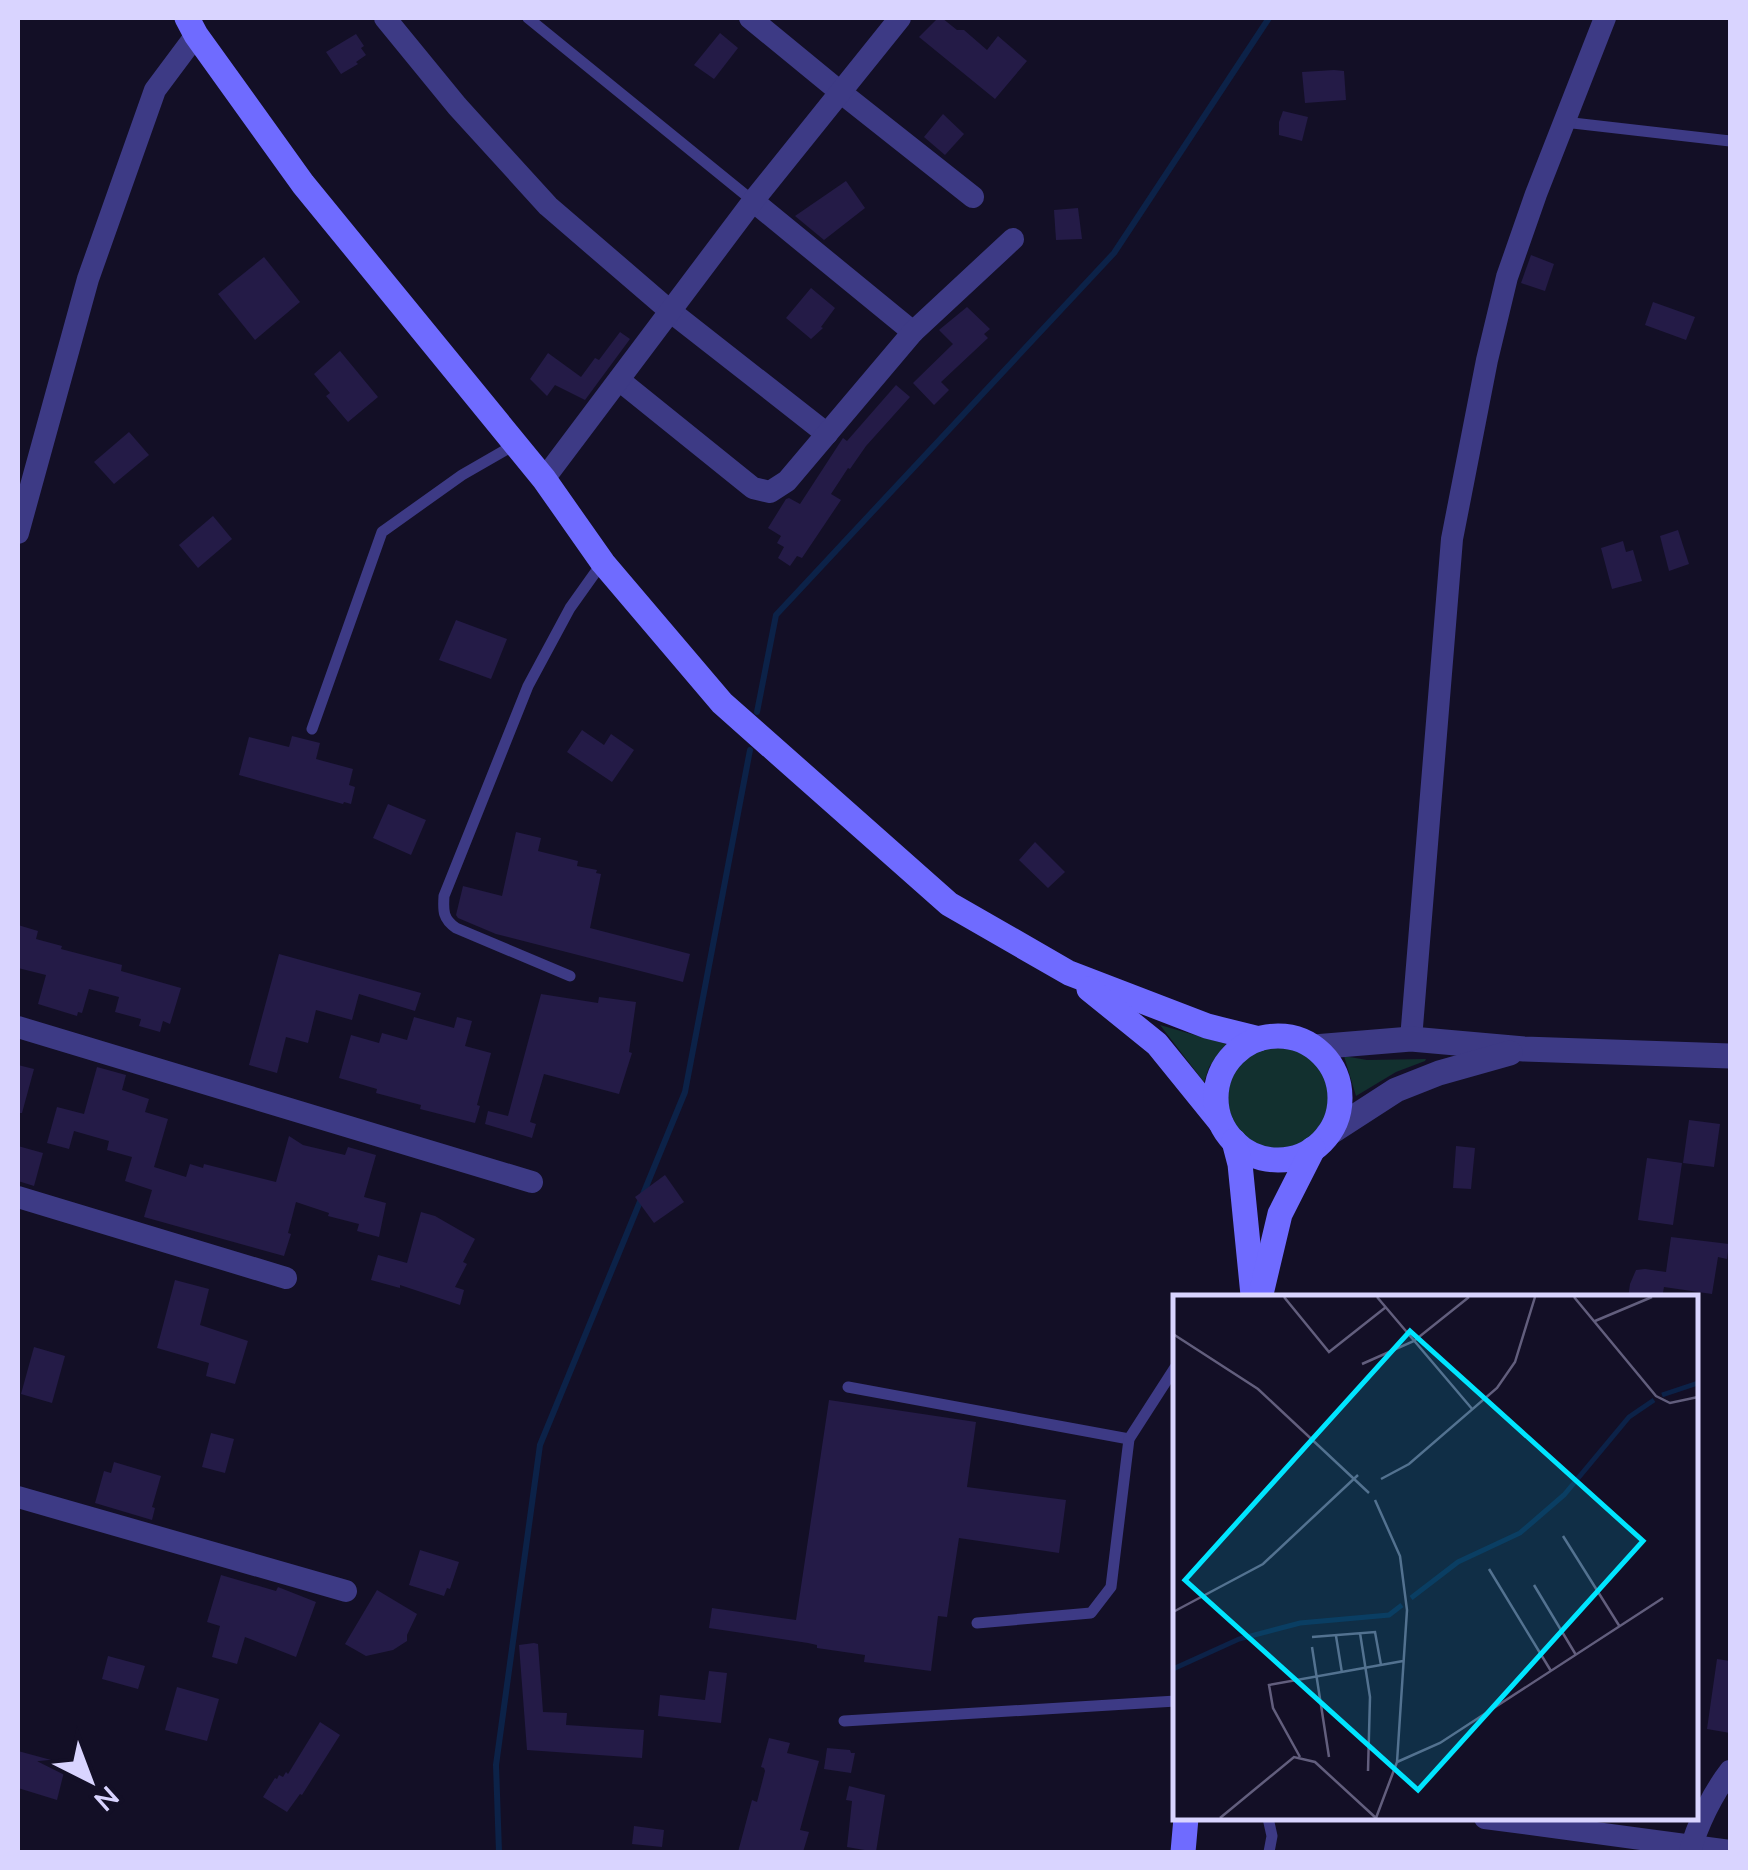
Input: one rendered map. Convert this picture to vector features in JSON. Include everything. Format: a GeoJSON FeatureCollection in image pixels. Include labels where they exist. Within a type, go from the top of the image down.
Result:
{"type":"FeatureCollection","features":[{"type":"Feature","properties":{"kind":"main road"},"geometry":{"type":"LineString","coordinates":[[191,26],[303,184],[544,479],[603,562],[722,703],[950,904],[1070,973],[1207,1026],[1259,1039]]}},
{"type":"Feature","properties":{"kind":"main road"},"geometry":{"type":"LineString","coordinates":[[1070,973],[1157,1044],[1228,1133],[1251,1154],[1272,1160],[1293,1158],[1320,1142]]}},
{"type":"Feature","properties":{"kind":"main road"},"geometry":{"type":"LineString","coordinates":[[1257,1295],[1242,1180],[1216,1104],[1218,1083],[1226,1064],[1241,1048],[1259,1039],[1297,1038],[1314,1047],[1337,1078],[1338,1117],[1280,1214],[1258,1295]]}},
{"type":"Feature","properties":{"kind":"main road"},"geometry":{"type":"LineString","coordinates":[[1183,1852],[1186,1820]]}},
{"type":"Feature","properties":{"kind":"street"},"geometry":{"type":"LineString","coordinates":[[384,18],[548,206],[670,311],[827,434]]}},
{"type":"Feature","properties":{"kind":"street"},"geometry":{"type":"LineString","coordinates":[[750,18],[972,196]]}},
{"type":"Feature","properties":{"kind":"street"},"geometry":{"type":"LineString","coordinates":[[544,479],[753,201],[900,18]]}},
{"type":"Feature","properties":{"kind":"street"},"geometry":{"type":"LineString","coordinates":[[1412,1039],[1452,539],[1507,277],[1605,18]]}},
{"type":"Feature","properties":{"kind":"street"},"geometry":{"type":"LineString","coordinates":[[18,533],[88,279],[155,90],[191,26]]}},
{"type":"Feature","properties":{"kind":"street"},"geometry":{"type":"LineString","coordinates":[[753,201],[914,332]]}},
{"type":"Feature","properties":{"kind":"street"},"geometry":{"type":"LineString","coordinates":[[619,380],[754,488],[770,492],[787,481],[914,332],[1013,240]]}},
{"type":"Feature","properties":{"kind":"street"},"geometry":{"type":"LineString","coordinates":[[18,1027],[532,1182]]}},
{"type":"Feature","properties":{"kind":"street"},"geometry":{"type":"LineString","coordinates":[[1412,1039],[1431,1056],[1423,1079]]}},
{"type":"Feature","properties":{"kind":"street"},"geometry":{"type":"LineString","coordinates":[[1314,1047],[1412,1039],[1524,1049],[1730,1056]]}},
{"type":"Feature","properties":{"kind":"street"},"geometry":{"type":"LineString","coordinates":[[1320,1142],[1396,1090],[1524,1049]]}},
{"type":"Feature","properties":{"kind":"street"},"geometry":{"type":"LineString","coordinates":[[18,1197],[286,1278]]}},
{"type":"Feature","properties":{"kind":"street"},"geometry":{"type":"LineString","coordinates":[[18,1496],[346,1591]]}},
{"type":"Feature","properties":{"kind":"street"},"geometry":{"type":"LineString","coordinates":[[1691,1849],[1730,1771]]}},
{"type":"Feature","properties":{"kind":"street"},"geometry":{"type":"LineString","coordinates":[[1498,1820],[1691,1849],[1730,1851]]}},
{"type":"Feature","properties":{"kind":"lane"},"geometry":{"type":"LineString","coordinates":[[528,18],[753,201]]}},
{"type":"Feature","properties":{"kind":"lane"},"geometry":{"type":"LineString","coordinates":[[1564,122],[1730,142]]}},
{"type":"Feature","properties":{"kind":"lane"},"geometry":{"type":"LineString","coordinates":[[312,730],[382,532],[462,475],[514,444]]}},
{"type":"Feature","properties":{"kind":"lane"},"geometry":{"type":"LineString","coordinates":[[570,976],[456,928],[446,921],[444,896],[528,686],[570,608],[603,562]]}},
{"type":"Feature","properties":{"kind":"lane"},"geometry":{"type":"LineString","coordinates":[[977,1623],[1091,1613],[1111,1587],[1130,1440],[1173,1371]]}},
{"type":"Feature","properties":{"kind":"lane"},"geometry":{"type":"LineString","coordinates":[[848,1387],[1130,1440]]}},
{"type":"Feature","properties":{"kind":"lane"},"geometry":{"type":"LineString","coordinates":[[844,1721],[1173,1701]]}},
{"type":"Feature","properties":{"kind":"lane"},"geometry":{"type":"LineString","coordinates":[[1268,1820],[1272,1836],[1269,1852]]}},
{"type":"Feature","properties":{"kind":"green space"},"geometry":{"type":"Polygon","coordinates":[[[1160,1025],[1226,1044],[1209,1067],[1204,1082],[1160,1025]]]}},
{"type":"Feature","properties":{"kind":"green space"},"geometry":{"type":"Polygon","coordinates":[[[1279,1047],[1299,1051],[1315,1062],[1326,1078],[1330,1098],[1326,1118],[1315,1134],[1299,1145],[1279,1149],[1259,1145],[1243,1134],[1232,1118],[1228,1098],[1232,1078],[1243,1062],[1259,1051],[1279,1047]]]}},
{"type":"Feature","properties":{"kind":"green space"},"geometry":{"type":"Polygon","coordinates":[[[1344,1056],[1367,1060],[1426,1059],[1356,1096],[1344,1056]]]}},
{"type":"Feature","properties":{"kind":"building"},"geometry":{"type":"Polygon","coordinates":[[[938,18],[964,30],[987,50],[998,36],[1027,61],[995,99],[919,37],[938,18]]]}},
{"type":"Feature","properties":{"kind":"building"},"geometry":{"type":"Polygon","coordinates":[[[720,33],[738,48],[714,79],[694,65],[720,33]]]}},
{"type":"Feature","properties":{"kind":"building"},"geometry":{"type":"Polygon","coordinates":[[[356,34],[366,55],[341,74],[326,52],[356,34]]]}},
{"type":"Feature","properties":{"kind":"building"},"geometry":{"type":"Polygon","coordinates":[[[1344,71],[1346,100],[1305,103],[1302,72],[1344,71]]]}},
{"type":"Feature","properties":{"kind":"building"},"geometry":{"type":"Polygon","coordinates":[[[1283,111],[1308,117],[1302,141],[1279,135],[1283,111]]]}},
{"type":"Feature","properties":{"kind":"building"},"geometry":{"type":"Polygon","coordinates":[[[943,114],[964,134],[945,155],[924,137],[943,114]]]}},
{"type":"Feature","properties":{"kind":"building"},"geometry":{"type":"Polygon","coordinates":[[[846,181],[865,208],[824,240],[795,216],[846,181]]]}},
{"type":"Feature","properties":{"kind":"building"},"geometry":{"type":"Polygon","coordinates":[[[1078,208],[1082,239],[1056,240],[1054,210],[1078,208]]]}},
{"type":"Feature","properties":{"kind":"building"},"geometry":{"type":"Polygon","coordinates":[[[1531,255],[1554,264],[1545,291],[1521,283],[1531,255]]]}},
{"type":"Feature","properties":{"kind":"building"},"geometry":{"type":"Polygon","coordinates":[[[264,257],[300,302],[255,340],[218,294],[264,257]]]}},
{"type":"Feature","properties":{"kind":"building"},"geometry":{"type":"Polygon","coordinates":[[[811,288],[835,308],[811,339],[786,318],[811,288]]]}},
{"type":"Feature","properties":{"kind":"building"},"geometry":{"type":"Polygon","coordinates":[[[1653,302],[1695,317],[1686,340],[1645,325],[1653,302]]]}},
{"type":"Feature","properties":{"kind":"building"},"geometry":{"type":"Polygon","coordinates":[[[967,307],[990,329],[984,334],[988,338],[941,382],[949,390],[934,405],[913,383],[953,344],[939,330],[967,307]]]}},
{"type":"Feature","properties":{"kind":"building"},"geometry":{"type":"Polygon","coordinates":[[[620,332],[630,339],[585,400],[555,385],[547,396],[530,379],[548,353],[581,377],[620,332]]]}},
{"type":"Feature","properties":{"kind":"building"},"geometry":{"type":"Polygon","coordinates":[[[340,351],[378,397],[348,422],[314,374],[340,351]]]}},
{"type":"Feature","properties":{"kind":"building"},"geometry":{"type":"Polygon","coordinates":[[[896,385],[910,397],[848,468],[831,494],[841,500],[802,558],[797,556],[790,566],[778,558],[784,547],[777,543],[781,536],[768,528],[786,499],[800,504],[843,438],[847,441],[896,385]]]}},
{"type":"Feature","properties":{"kind":"building"},"geometry":{"type":"Polygon","coordinates":[[[129,432],[149,455],[114,484],[94,462],[129,432]]]}},
{"type":"Feature","properties":{"kind":"building"},"geometry":{"type":"Polygon","coordinates":[[[213,516],[232,539],[198,568],[179,545],[213,516]]]}},
{"type":"Feature","properties":{"kind":"building"},"geometry":{"type":"Polygon","coordinates":[[[1678,530],[1689,564],[1669,571],[1660,536],[1678,530]]]}},
{"type":"Feature","properties":{"kind":"building"},"geometry":{"type":"Polygon","coordinates":[[[1623,541],[1626,552],[1633,550],[1642,581],[1612,589],[1601,548],[1623,541]]]}},
{"type":"Feature","properties":{"kind":"building"},"geometry":{"type":"Polygon","coordinates":[[[456,620],[507,639],[491,679],[439,660],[456,620]]]}},
{"type":"Feature","properties":{"kind":"building"},"geometry":{"type":"Polygon","coordinates":[[[582,730],[604,745],[611,734],[634,750],[612,782],[567,752],[582,730]]]}},
{"type":"Feature","properties":{"kind":"building"},"geometry":{"type":"Polygon","coordinates":[[[292,736],[320,743],[316,759],[353,769],[349,785],[355,787],[351,804],[239,775],[249,737],[289,747],[292,736]]]}},
{"type":"Feature","properties":{"kind":"building"},"geometry":{"type":"Polygon","coordinates":[[[388,804],[426,820],[411,855],[373,838],[388,804]]]}},
{"type":"Feature","properties":{"kind":"building"},"geometry":{"type":"Polygon","coordinates":[[[516,832],[541,838],[538,851],[597,870],[601,874],[590,928],[690,954],[683,982],[496,934],[458,918],[463,886],[502,896],[516,832]]]}},
{"type":"Feature","properties":{"kind":"building"},"geometry":{"type":"Polygon","coordinates":[[[1035,842],[1065,872],[1048,888],[1019,860],[1035,842]]]}},
{"type":"Feature","properties":{"kind":"building"},"geometry":{"type":"Polygon","coordinates":[[[18,925],[38,931],[36,939],[62,946],[61,949],[122,965],[121,971],[181,988],[170,1024],[163,1021],[160,1032],[139,1026],[141,1019],[115,1012],[119,997],[89,989],[82,1013],[77,1016],[38,1004],[46,975],[18,968],[18,925]]]}},
{"type":"Feature","properties":{"kind":"building"},"geometry":{"type":"Polygon","coordinates":[[[279,954],[421,993],[415,1011],[359,994],[352,1020],[316,1010],[308,1043],[286,1037],[277,1073],[249,1065],[279,954]]]}},
{"type":"Feature","properties":{"kind":"building"},"geometry":{"type":"Polygon","coordinates":[[[541,994],[598,1003],[599,997],[636,1002],[629,1052],[632,1053],[619,1094],[544,1074],[530,1122],[536,1124],[532,1138],[485,1124],[488,1111],[508,1116],[541,994]]]}},
{"type":"Feature","properties":{"kind":"building"},"geometry":{"type":"Polygon","coordinates":[[[414,1017],[454,1028],[457,1017],[472,1021],[465,1046],[491,1053],[475,1123],[420,1109],[421,1105],[339,1078],[351,1035],[379,1043],[382,1033],[407,1040],[414,1017]]]}},
{"type":"Feature","properties":{"kind":"building"},"geometry":{"type":"Polygon","coordinates":[[[18,1065],[34,1069],[22,1113],[18,1113],[18,1065]]]}},
{"type":"Feature","properties":{"kind":"building"},"geometry":{"type":"Polygon","coordinates":[[[97,1067],[126,1075],[122,1090],[149,1099],[145,1112],[168,1119],[154,1167],[186,1177],[190,1164],[203,1168],[204,1164],[276,1182],[289,1136],[303,1145],[345,1155],[348,1147],[376,1155],[364,1197],[386,1203],[379,1237],[357,1231],[359,1224],[296,1202],[284,1256],[144,1217],[152,1190],[125,1181],[132,1157],[107,1150],[109,1141],[74,1131],[69,1149],[47,1143],[57,1107],[84,1114],[97,1067]]]}},
{"type":"Feature","properties":{"kind":"building"},"geometry":{"type":"Polygon","coordinates":[[[1689,1120],[1720,1124],[1714,1167],[1683,1163],[1689,1120]]]}},
{"type":"Feature","properties":{"kind":"building"},"geometry":{"type":"Polygon","coordinates":[[[18,1146],[43,1153],[34,1186],[18,1181],[18,1146]]]}},
{"type":"Feature","properties":{"kind":"building"},"geometry":{"type":"Polygon","coordinates":[[[1456,1146],[1475,1148],[1471,1189],[1453,1188],[1456,1146]]]}},
{"type":"Feature","properties":{"kind":"building"},"geometry":{"type":"Polygon","coordinates":[[[1647,1158],[1682,1163],[1673,1225],[1638,1220],[1647,1158]]]}},
{"type":"Feature","properties":{"kind":"building"},"geometry":{"type":"Polygon","coordinates":[[[665,1175],[684,1202],[654,1223],[635,1197],[665,1175]]]}},
{"type":"Feature","properties":{"kind":"building"},"geometry":{"type":"Polygon","coordinates":[[[421,1212],[475,1239],[455,1287],[464,1290],[460,1305],[400,1285],[371,1280],[378,1255],[407,1263],[421,1212]]]}},
{"type":"Feature","properties":{"kind":"building"},"geometry":{"type":"Polygon","coordinates":[[[1671,1237],[1729,1244],[1727,1259],[1718,1257],[1712,1294],[1664,1287],[1663,1295],[1628,1295],[1636,1270],[1666,1272],[1671,1237]]]}},
{"type":"Feature","properties":{"kind":"building"},"geometry":{"type":"Polygon","coordinates":[[[175,1280],[209,1289],[200,1325],[248,1341],[235,1384],[206,1376],[209,1363],[157,1348],[175,1280]]]}},
{"type":"Feature","properties":{"kind":"building"},"geometry":{"type":"Polygon","coordinates":[[[34,1347],[65,1356],[52,1403],[21,1394],[34,1347]]]}},
{"type":"Feature","properties":{"kind":"building"},"geometry":{"type":"Polygon","coordinates":[[[829,1400],[976,1422],[967,1487],[1066,1500],[1059,1553],[959,1538],[947,1617],[938,1616],[931,1671],[864,1662],[865,1655],[817,1648],[808,1643],[709,1628],[712,1608],[796,1620],[829,1400]]]}},
{"type":"Feature","properties":{"kind":"building"},"geometry":{"type":"Polygon","coordinates":[[[211,1433],[234,1439],[225,1473],[202,1467],[211,1433]]]}},
{"type":"Feature","properties":{"kind":"building"},"geometry":{"type":"Polygon","coordinates":[[[114,1462],[161,1476],[152,1520],[95,1503],[104,1471],[111,1473],[114,1462]]]}},
{"type":"Feature","properties":{"kind":"building"},"geometry":{"type":"Polygon","coordinates":[[[420,1550],[459,1562],[444,1596],[409,1585],[420,1550]]]}},
{"type":"Feature","properties":{"kind":"building"},"geometry":{"type":"Polygon","coordinates":[[[221,1575],[276,1591],[278,1587],[316,1602],[296,1657],[245,1637],[237,1664],[212,1657],[220,1626],[207,1622],[221,1575]]]}},
{"type":"Feature","properties":{"kind":"building"},"geometry":{"type":"Polygon","coordinates":[[[377,1590],[417,1614],[407,1641],[393,1650],[366,1656],[345,1644],[377,1590]]]}},
{"type":"Feature","properties":{"kind":"building"},"geometry":{"type":"Polygon","coordinates":[[[538,1644],[543,1712],[567,1713],[566,1725],[644,1730],[642,1758],[527,1750],[519,1645],[538,1644]]]}},
{"type":"Feature","properties":{"kind":"building"},"geometry":{"type":"Polygon","coordinates":[[[108,1656],[145,1666],[138,1689],[102,1679],[108,1656]]]}},
{"type":"Feature","properties":{"kind":"building"},"geometry":{"type":"Polygon","coordinates":[[[1717,1659],[1730,1661],[1730,1733],[1707,1729],[1717,1659]]]}},
{"type":"Feature","properties":{"kind":"building"},"geometry":{"type":"Polygon","coordinates":[[[709,1671],[727,1673],[721,1723],[658,1716],[660,1695],[705,1700],[709,1671]]]}},
{"type":"Feature","properties":{"kind":"building"},"geometry":{"type":"Polygon","coordinates":[[[177,1687],[219,1699],[207,1741],[165,1730],[177,1687]]]}},
{"type":"Feature","properties":{"kind":"building"},"geometry":{"type":"Polygon","coordinates":[[[320,1722],[340,1735],[287,1812],[263,1797],[275,1778],[288,1774],[320,1722]]]}},
{"type":"Feature","properties":{"kind":"building"},"geometry":{"type":"Polygon","coordinates":[[[769,1738],[790,1743],[787,1753],[819,1761],[800,1830],[809,1832],[803,1852],[738,1852],[752,1800],[757,1802],[769,1738]]]}},
{"type":"Feature","properties":{"kind":"building"},"geometry":{"type":"Polygon","coordinates":[[[827,1748],[855,1753],[851,1773],[824,1769],[827,1748]]]}},
{"type":"Feature","properties":{"kind":"building"},"geometry":{"type":"Polygon","coordinates":[[[18,1751],[66,1764],[57,1800],[18,1788],[18,1751]]]}},
{"type":"Feature","properties":{"kind":"building"},"geometry":{"type":"Polygon","coordinates":[[[849,1786],[885,1795],[876,1852],[847,1847],[852,1801],[846,1800],[849,1786]]]}},
{"type":"Feature","properties":{"kind":"building"},"geometry":{"type":"Polygon","coordinates":[[[634,1826],[664,1830],[662,1847],[632,1844],[634,1826]]]}},
{"type":"Feature","properties":{"kind":"waterway"},"geometry":{"type":"LineString","coordinates":[[757,712],[776,615],[1114,253],[1269,18]]}},
{"type":"Feature","properties":{"kind":"waterway"},"geometry":{"type":"LineString","coordinates":[[499,1852],[496,1765],[540,1445],[685,1092],[750,750]]}}]}
